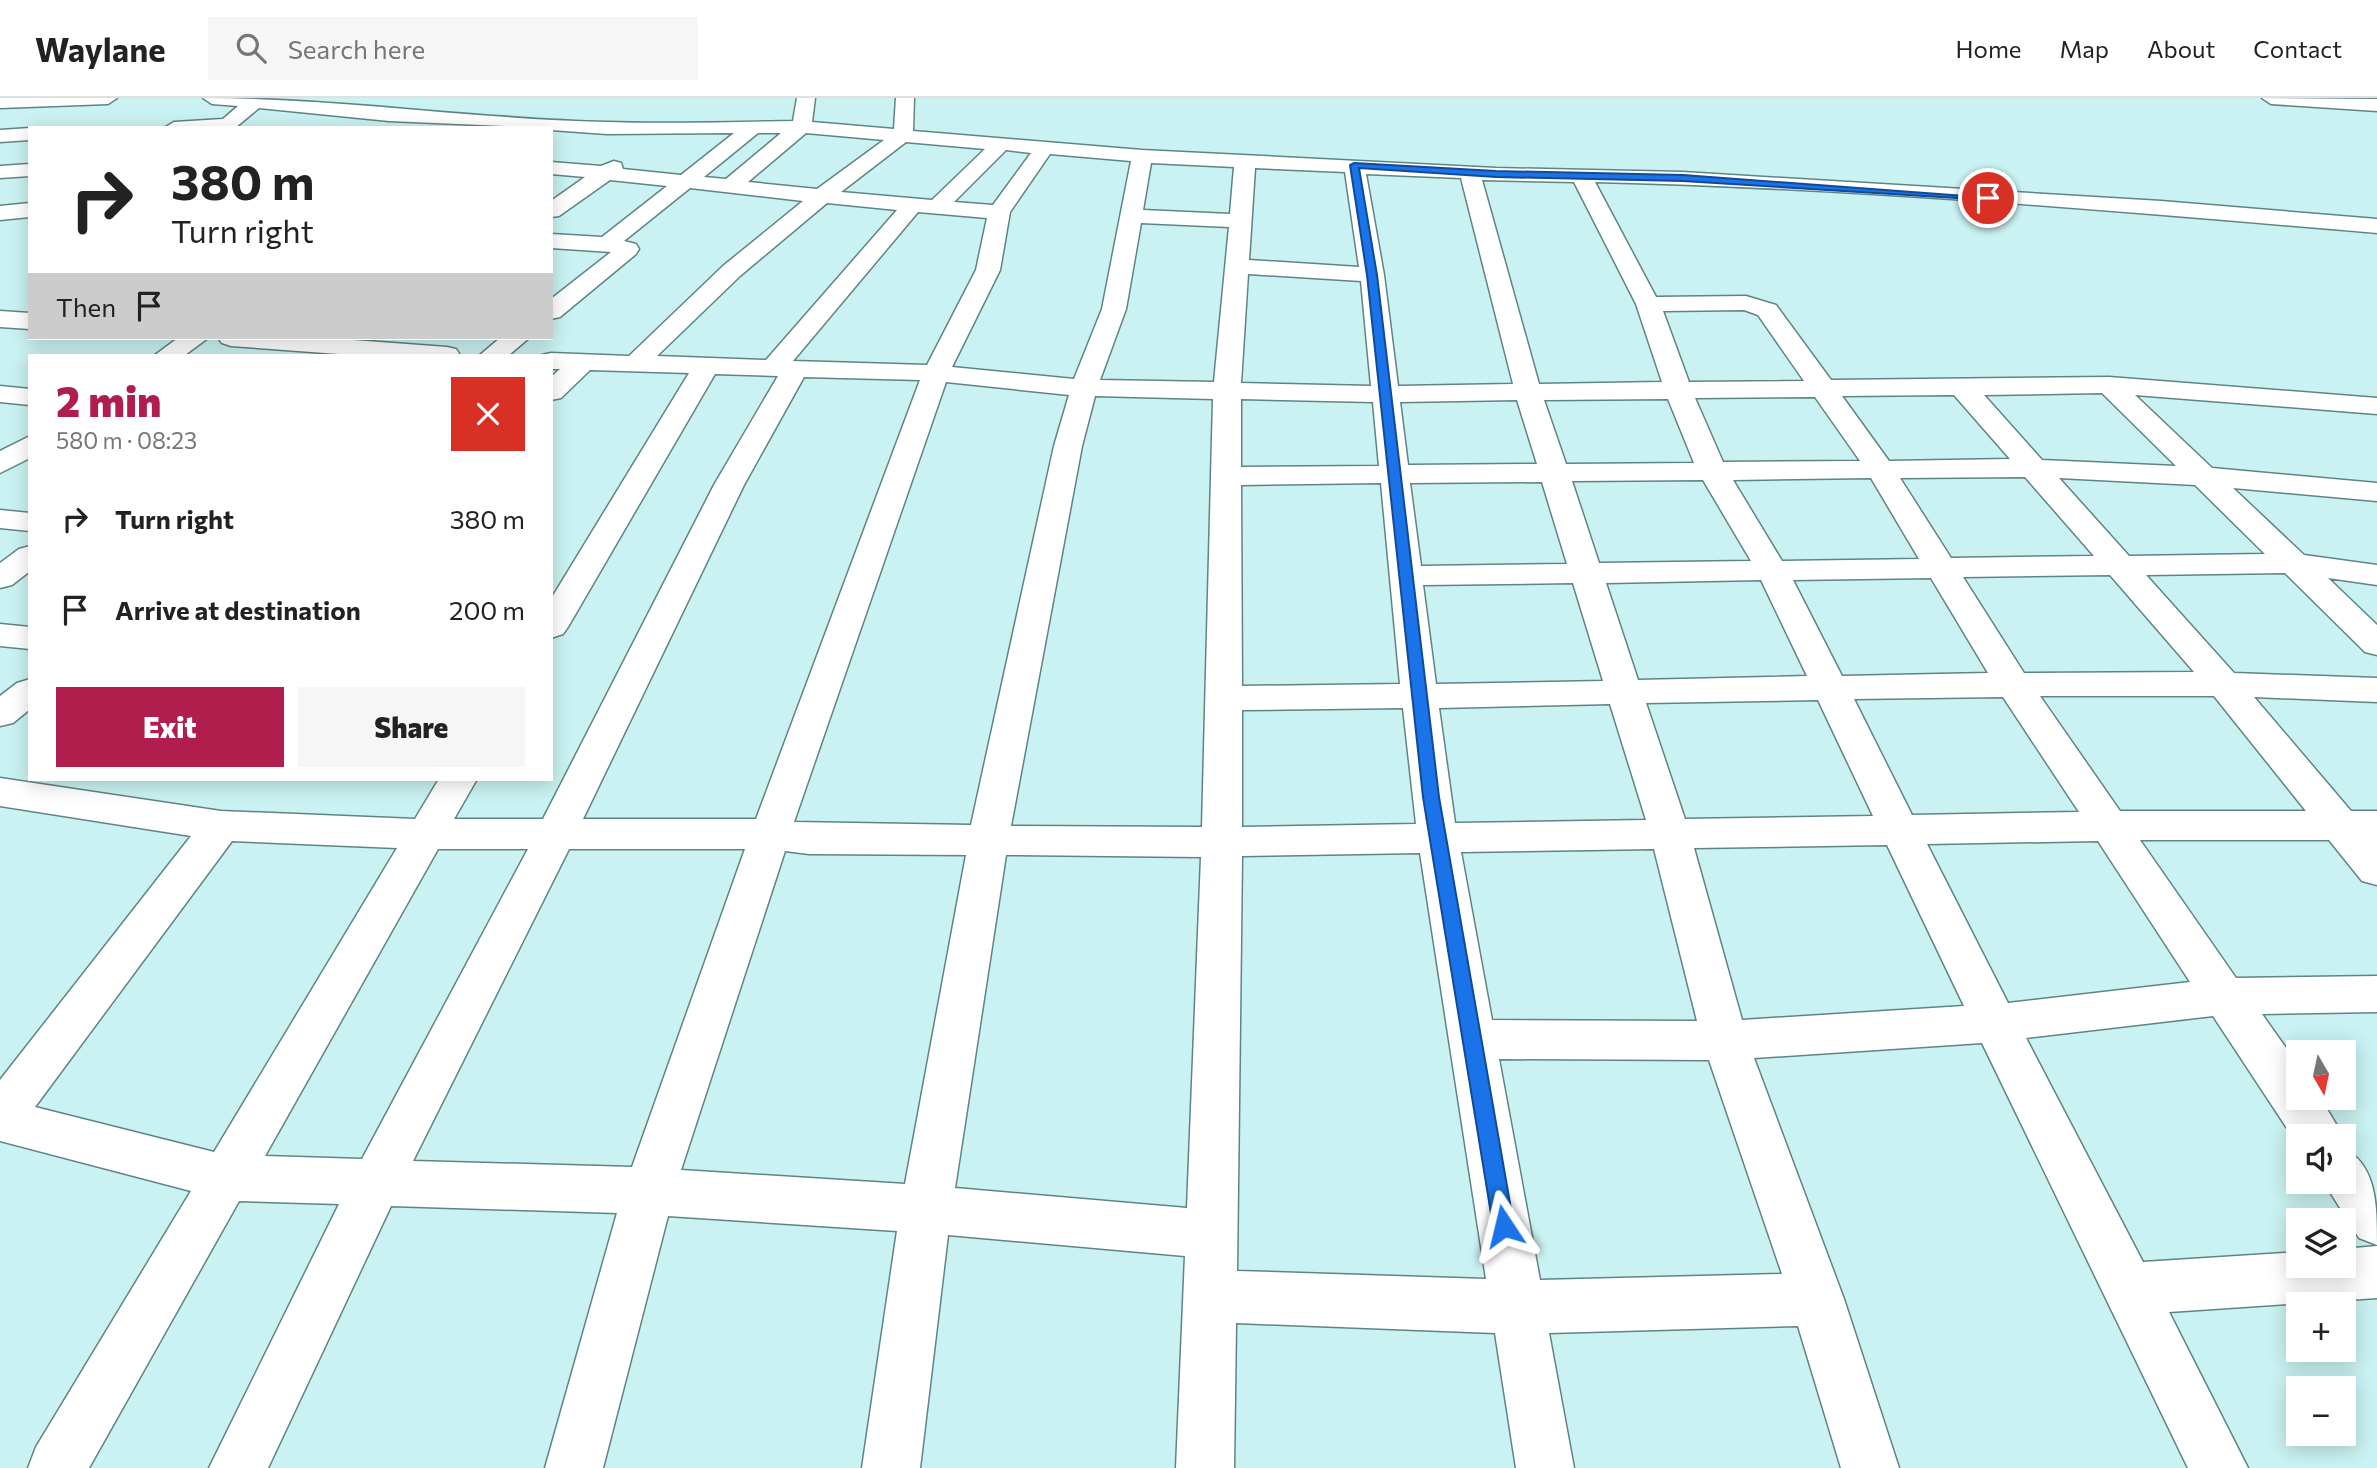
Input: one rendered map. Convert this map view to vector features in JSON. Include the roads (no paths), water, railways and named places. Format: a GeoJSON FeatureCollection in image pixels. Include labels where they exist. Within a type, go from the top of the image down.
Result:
{"type":"FeatureCollection","features":[{"type":"Feature","properties":{"kind":"street"},"geometry":{"type":"LineString","coordinates":[[0,102],[108,98]]}},
{"type":"Feature","properties":{"kind":"street"},"geometry":{"type":"LineString","coordinates":[[220,98],[256,102],[314,102],[389,115],[470,124],[580,116],[670,127],[802,127],[1142,156],[1469,172],[1683,178],[2161,208],[2377,226]]}},
{"type":"Feature","properties":{"kind":"street"},"geometry":{"type":"LineString","coordinates":[[389,115],[402,98]]}},
{"type":"Feature","properties":{"kind":"street"},"geometry":{"type":"LineString","coordinates":[[470,124],[492,98]]}},
{"type":"Feature","properties":{"kind":"street"},"geometry":{"type":"LineString","coordinates":[[732,185],[765,154],[802,127],[806,98]]}},
{"type":"Feature","properties":{"kind":"street"},"geometry":{"type":"LineString","coordinates":[[903,135],[905,98]]}},
{"type":"Feature","properties":{"kind":"street"},"geometry":{"type":"LineString","coordinates":[[2271,98],[2377,105]]}},
{"type":"Feature","properties":{"kind":"street"},"geometry":{"type":"LineString","coordinates":[[201,126],[228,124],[256,102]]}},
{"type":"Feature","properties":{"kind":"street"},"geometry":{"type":"LineString","coordinates":[[607,244],[757,125]]}},
{"type":"Feature","properties":{"kind":"street"},"geometry":{"type":"LineString","coordinates":[[553,210],[670,127]]}},
{"type":"Feature","properties":{"kind":"street"},"geometry":{"type":"LineString","coordinates":[[0,136],[28,134]]}},
{"type":"Feature","properties":{"kind":"street"},"geometry":{"type":"LineString","coordinates":[[637,362],[688,308],[820,196],[903,135]]}},
{"type":"Feature","properties":{"kind":"street"},"geometry":{"type":"LineString","coordinates":[[238,1468],[376,1183],[556,834],[784,370],[924,207],[1001,144]]}},
{"type":"Feature","properties":{"kind":"street"},"geometry":{"type":"LineString","coordinates":[[574,1468],[649,1191],[770,834],[936,373],[988,270],[999,212],[1045,147]]}},
{"type":"Feature","properties":{"kind":"street"},"geometry":{"type":"LineString","coordinates":[[891,1468],[926,1209],[1005,748],[1068,446],[1084,388],[1114,309],[1142,156]]}},
{"type":"Feature","properties":{"kind":"street"},"geometry":{"type":"LineString","coordinates":[[1205,1468],[1222,842],[1227,391],[1245,160]]}},
{"type":"Feature","properties":{"kind":"street"},"geometry":{"type":"LineString","coordinates":[[1354,165],[1372,275],[1419,698],[1438,838],[1545,1468]]}},
{"type":"Feature","properties":{"kind":"street"},"geometry":{"type":"LineString","coordinates":[[553,168],[924,207],[999,212]]}},
{"type":"Feature","properties":{"kind":"street"},"geometry":{"type":"LineString","coordinates":[[0,172],[28,170]]}},
{"type":"Feature","properties":{"kind":"street"},"geometry":{"type":"LineString","coordinates":[[1469,172],[1528,393],[1670,834],[1725,1041],[1817,1299],[1870,1468]]}},
{"type":"Feature","properties":{"kind":"street"},"geometry":{"type":"LineString","coordinates":[[1581,176],[1648,304],[1678,390],[1713,472],[1772,570],[1995,1023],[2219,1468]]}},
{"type":"Feature","properties":{"kind":"street"},"geometry":{"type":"LineString","coordinates":[[1131,216],[1239,221]]}},
{"type":"Feature","properties":{"kind":"street"},"geometry":{"type":"LineString","coordinates":[[553,241],[607,244],[628,249],[562,295]]}},
{"type":"Feature","properties":{"kind":"street"},"geometry":{"type":"LineString","coordinates":[[1236,266],[1372,275]]}},
{"type":"Feature","properties":{"kind":"street"},"geometry":{"type":"LineString","coordinates":[[1648,304],[1746,303],[1761,306],[1826,390],[1880,469],[2012,683],[2311,1124]]}},
{"type":"Feature","properties":{"kind":"street"},"geometry":{"type":"LineString","coordinates":[[0,319],[28,321]]}},
{"type":"Feature","properties":{"kind":"street"},"geometry":{"type":"LineString","coordinates":[[170,354],[192,340]]}},
{"type":"Feature","properties":{"kind":"street"},"geometry":{"type":"LineString","coordinates":[[251,340],[308,350],[414,354]]}},
{"type":"Feature","properties":{"kind":"street"},"geometry":{"type":"LineString","coordinates":[[494,354],[513,340]]}},
{"type":"Feature","properties":{"kind":"street"},"geometry":{"type":"LineString","coordinates":[[553,361],[622,366],[637,362],[784,370],[936,373],[1084,388],[1385,394],[2109,385],[2377,406]]}},
{"type":"Feature","properties":{"kind":"street"},"geometry":{"type":"LineString","coordinates":[[553,390],[582,363]]}},
{"type":"Feature","properties":{"kind":"street"},"geometry":{"type":"LineString","coordinates":[[553,624],[706,366]]}},
{"type":"Feature","properties":{"kind":"street"},"geometry":{"type":"LineString","coordinates":[[2109,385],[2290,563],[2377,644]]}},
{"type":"Feature","properties":{"kind":"street"},"geometry":{"type":"LineString","coordinates":[[1962,387],[2224,684],[2358,825],[2377,870]]}},
{"type":"Feature","properties":{"kind":"street"},"geometry":{"type":"LineString","coordinates":[[0,394],[28,397]]}},
{"type":"Feature","properties":{"kind":"street"},"geometry":{"type":"LineString","coordinates":[[0,464],[28,446]]}},
{"type":"Feature","properties":{"kind":"street"},"geometry":{"type":"LineString","coordinates":[[1226,476],[2034,468],[2202,476],[2377,492]]}},
{"type":"Feature","properties":{"kind":"street"},"geometry":{"type":"LineString","coordinates":[[0,519],[28,522]]}},
{"type":"Feature","properties":{"kind":"street"},"geometry":{"type":"LineString","coordinates":[[0,578],[28,557]]}},
{"type":"Feature","properties":{"kind":"street"},"geometry":{"type":"LineString","coordinates":[[1406,576],[2290,563],[2377,575]]}},
{"type":"Feature","properties":{"kind":"street"},"geometry":{"type":"LineString","coordinates":[[0,635],[28,638]]}},
{"type":"Feature","properties":{"kind":"street"},"geometry":{"type":"LineString","coordinates":[[1223,698],[1419,698],[2012,683],[2224,684],[2377,690]]}},
{"type":"Feature","properties":{"kind":"street"},"geometry":{"type":"LineString","coordinates":[[0,714],[28,693]]}},
{"type":"Feature","properties":{"kind":"street"},"geometry":{"type":"LineString","coordinates":[[57,1468],[457,781]]}},
{"type":"Feature","properties":{"kind":"street"},"geometry":{"type":"LineString","coordinates":[[22,789],[221,826],[424,834],[770,834],[809,839],[1222,842],[2109,826],[2358,825]]}},
{"type":"Feature","properties":{"kind":"street"},"geometry":{"type":"LineString","coordinates":[[221,826],[0,1119],[228,1178],[649,1191],[926,1209],[1210,1234]]}},
{"type":"Feature","properties":{"kind":"street"},"geometry":{"type":"LineString","coordinates":[[1471,1039],[1725,1041],[1995,1023],[2225,996],[2377,994]]}},
{"type":"Feature","properties":{"kind":"street"},"geometry":{"type":"LineString","coordinates":[[2356,1190],[2377,1221]]}},
{"type":"Feature","properties":{"kind":"street"},"geometry":{"type":"LineString","coordinates":[[2130,1289],[2377,1272]]}},
{"type":"Feature","properties":{"kind":"street"},"geometry":{"type":"LineString","coordinates":[[1208,1296],[1518,1307],[1817,1299]]}}]}
